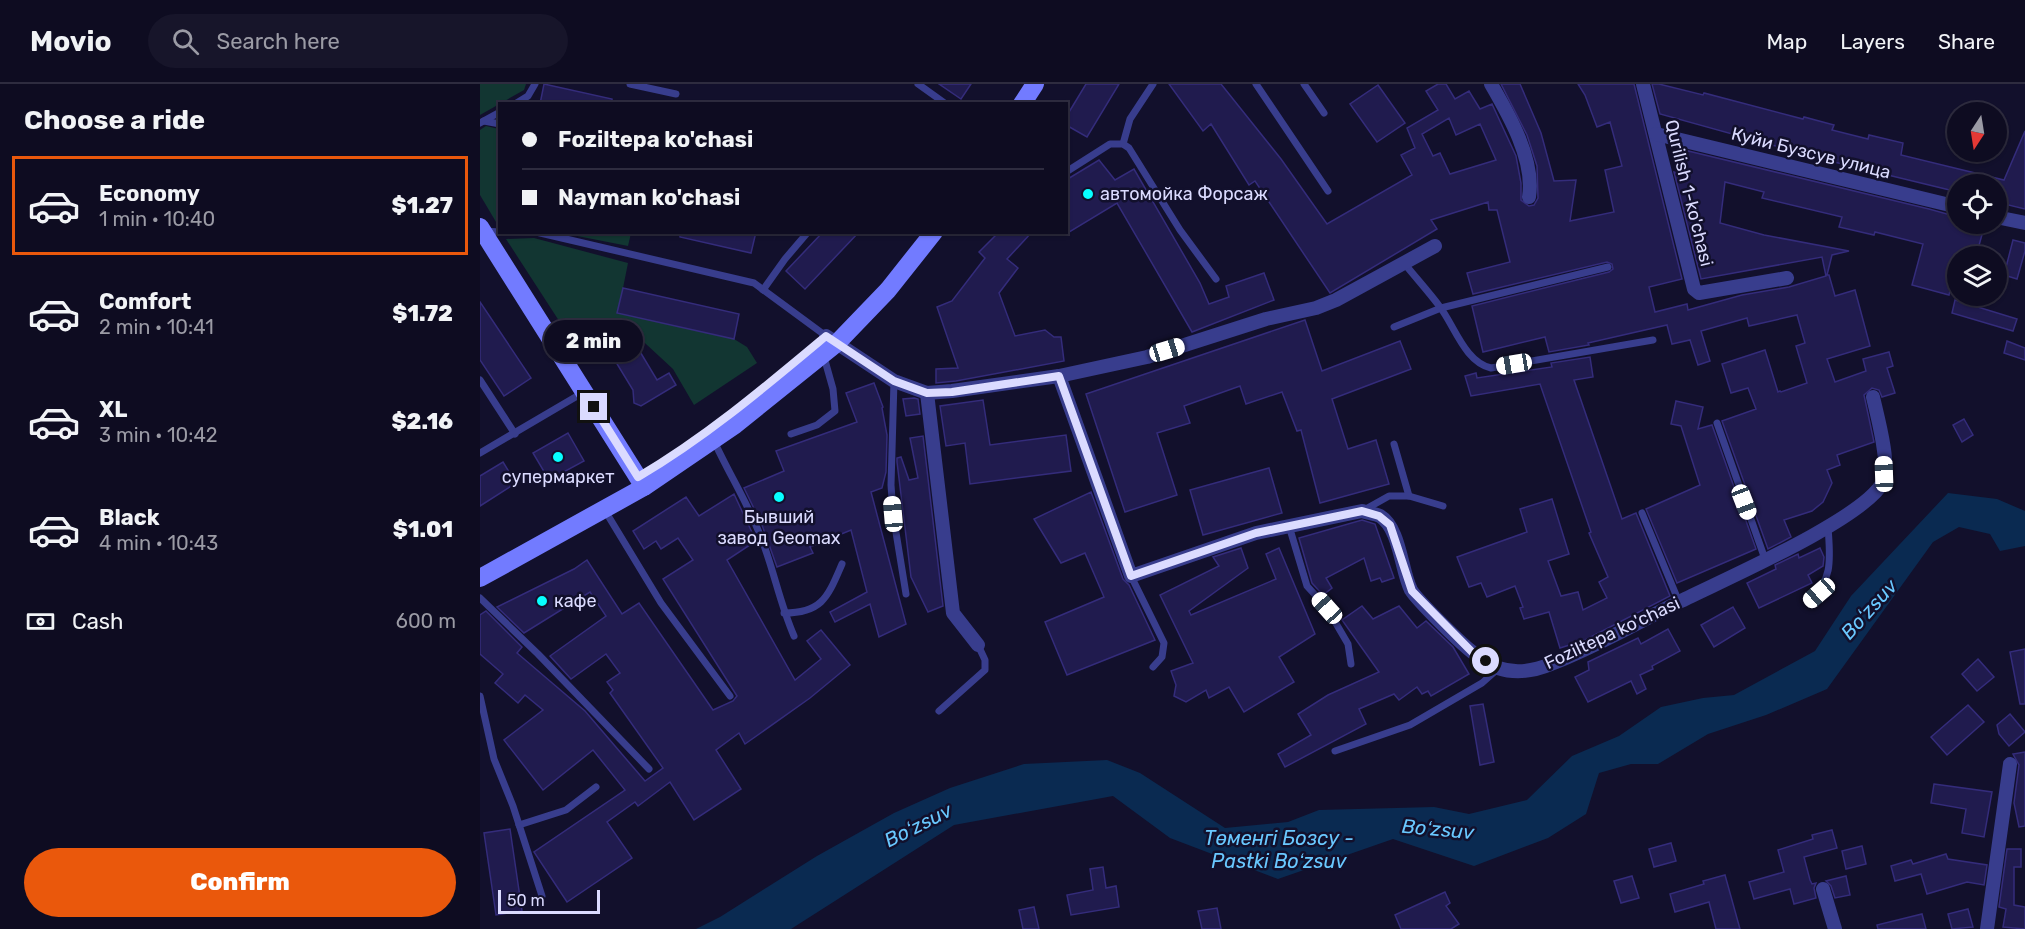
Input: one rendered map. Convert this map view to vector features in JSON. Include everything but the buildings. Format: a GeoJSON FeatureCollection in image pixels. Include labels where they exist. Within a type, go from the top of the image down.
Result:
{"type":"FeatureCollection","features":[{"type":"Feature","properties":{"kind":"main road"},"geometry":{"type":"LineString","coordinates":[[1010,102],[1021,84]]}},
{"type":"Feature","properties":{"kind":"main road"},"geometry":{"type":"LineString","coordinates":[[1023,102],[1035,84]]}},
{"type":"Feature","properties":{"kind":"main road"},"geometry":{"type":"LineString","coordinates":[[486,231],[641,482]]}},
{"type":"Feature","properties":{"kind":"main road"},"geometry":{"type":"LineString","coordinates":[[480,578],[604,509],[829,345],[918,234]]}},
{"type":"Feature","properties":{"kind":"main road"},"geometry":{"type":"LineString","coordinates":[[480,565],[641,482],[714,441],[829,345],[888,290],[931,234]]}},
{"type":"Feature","properties":{"kind":"street"},"geometry":{"type":"LineString","coordinates":[[1491,84],[1519,137],[1530,176],[1529,197]]}},
{"type":"Feature","properties":{"kind":"street","name":"Qurilish 1-ko'chasi"},"geometry":{"type":"LineString","coordinates":[[1643,84],[1694,289],[1699,292],[1787,278]]}},
{"type":"Feature","properties":{"kind":"street","name":"Куйи Бузсув улица"},"geometry":{"type":"LineString","coordinates":[[1656,134],[1947,204]]}},
{"type":"Feature","properties":{"kind":"street"},"geometry":{"type":"LineString","coordinates":[[2007,220],[2025,224]]}},
{"type":"Feature","properties":{"kind":"street"},"geometry":{"type":"LineString","coordinates":[[829,345],[894,381],[927,393],[952,392],[1059,376],[1146,357],[1266,319],[1316,309],[1435,246]]}},
{"type":"Feature","properties":{"kind":"street"},"geometry":{"type":"LineString","coordinates":[[1059,376],[1131,576],[1256,533],[1362,511]]}},
{"type":"Feature","properties":{"kind":"street"},"geometry":{"type":"LineString","coordinates":[[927,393],[953,613],[978,645]]}},
{"type":"Feature","properties":{"kind":"street","name":"Foziltepa ko'chasi"},"geometry":{"type":"LineString","coordinates":[[1362,511],[1379,516],[1390,525],[1412,591],[1474,654],[1499,668],[1523,672],[1551,664],[1614,635],[1828,527],[1870,498],[1883,481],[1883,446],[1873,397]]}},
{"type":"Feature","properties":{"kind":"street"},"geometry":{"type":"LineString","coordinates":[[1987,929],[2010,764]]}},
{"type":"Feature","properties":{"kind":"street"},"geometry":{"type":"LineString","coordinates":[[1823,889],[1835,929]]}},
{"type":"Feature","properties":{"kind":"lane"},"geometry":{"type":"LineString","coordinates":[[518,102],[528,96],[535,84]]}},
{"type":"Feature","properties":{"kind":"lane"},"geometry":{"type":"LineString","coordinates":[[630,84],[676,94]]}},
{"type":"Feature","properties":{"kind":"lane"},"geometry":{"type":"LineString","coordinates":[[918,84],[943,102]]}},
{"type":"Feature","properties":{"kind":"lane"},"geometry":{"type":"LineString","coordinates":[[1123,144],[1130,119],[1154,84]]}},
{"type":"Feature","properties":{"kind":"lane"},"geometry":{"type":"LineString","coordinates":[[1256,84],[1328,191]]}},
{"type":"Feature","properties":{"kind":"lane"},"geometry":{"type":"LineString","coordinates":[[1304,84],[1324,113]]}},
{"type":"Feature","properties":{"kind":"lane"},"geometry":{"type":"LineString","coordinates":[[482,122],[498,113]]}},
{"type":"Feature","properties":{"kind":"lane"},"geometry":{"type":"LineString","coordinates":[[482,122],[498,124]]}},
{"type":"Feature","properties":{"kind":"lane"},"geometry":{"type":"LineString","coordinates":[[1068,171],[1110,144],[1123,144],[1129,148],[1180,230],[1216,279]]}},
{"type":"Feature","properties":{"kind":"lane"},"geometry":{"type":"LineString","coordinates":[[545,234],[754,283],[763,290],[829,345],[835,411],[817,425],[791,434]]}},
{"type":"Feature","properties":{"kind":"lane"},"geometry":{"type":"LineString","coordinates":[[763,290],[806,234]]}},
{"type":"Feature","properties":{"kind":"lane"},"geometry":{"type":"LineString","coordinates":[[1404,263],[1441,308],[1470,354],[1481,366],[1491,368],[1653,339]]}},
{"type":"Feature","properties":{"kind":"lane"},"geometry":{"type":"LineString","coordinates":[[1394,327],[1441,308],[1608,267]]}},
{"type":"Feature","properties":{"kind":"lane"},"geometry":{"type":"LineString","coordinates":[[480,380],[515,434]]}},
{"type":"Feature","properties":{"kind":"lane"},"geometry":{"type":"LineString","coordinates":[[894,381],[891,484],[893,514],[906,594]]}},
{"type":"Feature","properties":{"kind":"lane"},"geometry":{"type":"LineString","coordinates":[[480,453],[584,392]]}},
{"type":"Feature","properties":{"kind":"lane"},"geometry":{"type":"LineString","coordinates":[[1717,423],[1765,559]]}},
{"type":"Feature","properties":{"kind":"lane"},"geometry":{"type":"LineString","coordinates":[[714,441],[750,509],[794,636]]}},
{"type":"Feature","properties":{"kind":"lane"},"geometry":{"type":"LineString","coordinates":[[1394,444],[1409,496]]}},
{"type":"Feature","properties":{"kind":"lane"},"geometry":{"type":"LineString","coordinates":[[1362,511],[1389,496],[1409,496],[1443,506]]}},
{"type":"Feature","properties":{"kind":"lane"},"geometry":{"type":"LineString","coordinates":[[604,509],[661,603],[730,696]]}},
{"type":"Feature","properties":{"kind":"lane"},"geometry":{"type":"LineString","coordinates":[[1642,513],[1679,602]]}},
{"type":"Feature","properties":{"kind":"lane"},"geometry":{"type":"LineString","coordinates":[[1289,526],[1307,586],[1327,608],[1348,644],[1352,664]]}},
{"type":"Feature","properties":{"kind":"lane"},"geometry":{"type":"LineString","coordinates":[[1809,601],[1819,593],[1828,575],[1830,556],[1828,527]]}},
{"type":"Feature","properties":{"kind":"lane"},"geometry":{"type":"LineString","coordinates":[[784,612],[801,613],[824,601],[842,564]]}},
{"type":"Feature","properties":{"kind":"lane"},"geometry":{"type":"LineString","coordinates":[[1131,576],[1164,643],[1162,657],[1153,667]]}},
{"type":"Feature","properties":{"kind":"lane"},"geometry":{"type":"LineString","coordinates":[[480,598],[538,654],[649,769]]}},
{"type":"Feature","properties":{"kind":"lane"},"geometry":{"type":"LineString","coordinates":[[939,711],[985,670],[985,660],[978,645]]}},
{"type":"Feature","properties":{"kind":"lane"},"geometry":{"type":"LineString","coordinates":[[1335,751],[1410,725],[1482,683],[1499,668]]}},
{"type":"Feature","properties":{"kind":"lane"},"geometry":{"type":"LineString","coordinates":[[480,696],[494,759],[542,896]]}},
{"type":"Feature","properties":{"kind":"lane"},"geometry":{"type":"LineString","coordinates":[[519,825],[566,810],[596,787]]}},
{"type":"Feature","properties":{"kind":"green space"},"geometry":{"type":"Polygon","coordinates":[[[480,84],[526,84],[524,90],[503,102],[498,102],[498,105],[480,115],[480,84]]]}},
{"type":"Feature","properties":{"kind":"green space"},"geometry":{"type":"Polygon","coordinates":[[[486,126],[498,129],[498,225],[480,195],[480,130],[486,126]]]}},
{"type":"Feature","properties":{"kind":"green space"},"geometry":{"type":"Polygon","coordinates":[[[567,234],[631,234],[628,246],[567,234]]]}},
{"type":"Feature","properties":{"kind":"green space"},"geometry":{"type":"Polygon","coordinates":[[[534,238],[628,263],[618,313],[734,339],[747,347],[757,363],[694,405],[673,369],[633,332],[587,364],[506,239],[534,238]]]}},
{"type":"Feature","properties":{"kind":"water","name":"Төменгі Бозсу - Pastki Boʻzsuv"},"geometry":{"type":"Polygon","coordinates":[[[1948,493],[1997,499],[2025,511],[2025,546],[2000,551],[1990,534],[1959,527],[1933,542],[1827,689],[1766,715],[1708,734],[1658,764],[1631,764],[1599,773],[1586,814],[1548,838],[1474,866],[1393,839],[1278,879],[1170,838],[1113,796],[954,825],[791,929],[696,929],[720,917],[817,856],[894,813],[950,788],[1024,764],[1107,760],[1140,773],[1225,828],[1288,822],[1319,810],[1434,807],[1469,814],[1527,800],[1572,756],[1619,736],[1661,707],[1703,698],[1734,695],[1815,651],[1851,596],[1948,493]]]}},
{"type":"Feature","properties":{"kind":"place","name":"автомойка Форсаж"},"geometry":{"type":"Point","coordinates":[1088,194]}},
{"type":"Feature","properties":{"kind":"place","name":"супермаркет"},"geometry":{"type":"Point","coordinates":[558,457]}},
{"type":"Feature","properties":{"kind":"place","name":"Бывший завод Geomax"},"geometry":{"type":"Point","coordinates":[779,497]}},
{"type":"Feature","properties":{"kind":"place","name":"кафе"},"geometry":{"type":"Point","coordinates":[542,601]}},
{"type":"Feature","properties":{"kind":"route"},"geometry":{"type":"LineString","coordinates":[[594,407],[638,477],[686,448],[749,401],[826,336],[894,381],[927,393],[952,392],[1059,376],[1131,576],[1256,533],[1362,511],[1379,516],[1390,525],[1412,591],[1474,654],[1486,661]]}},
{"type":"Feature","properties":{"kind":"water label","name":"Boʻzsuv"},"geometry":{"type":"Point","coordinates":[1869,609]}},
{"type":"Feature","properties":{"kind":"water label","name":"Boʻzsuv"},"geometry":{"type":"Point","coordinates":[918,825]}},
{"type":"Feature","properties":{"kind":"water label","name":"Boʻzsuv"},"geometry":{"type":"Point","coordinates":[1438,829]}}]}
